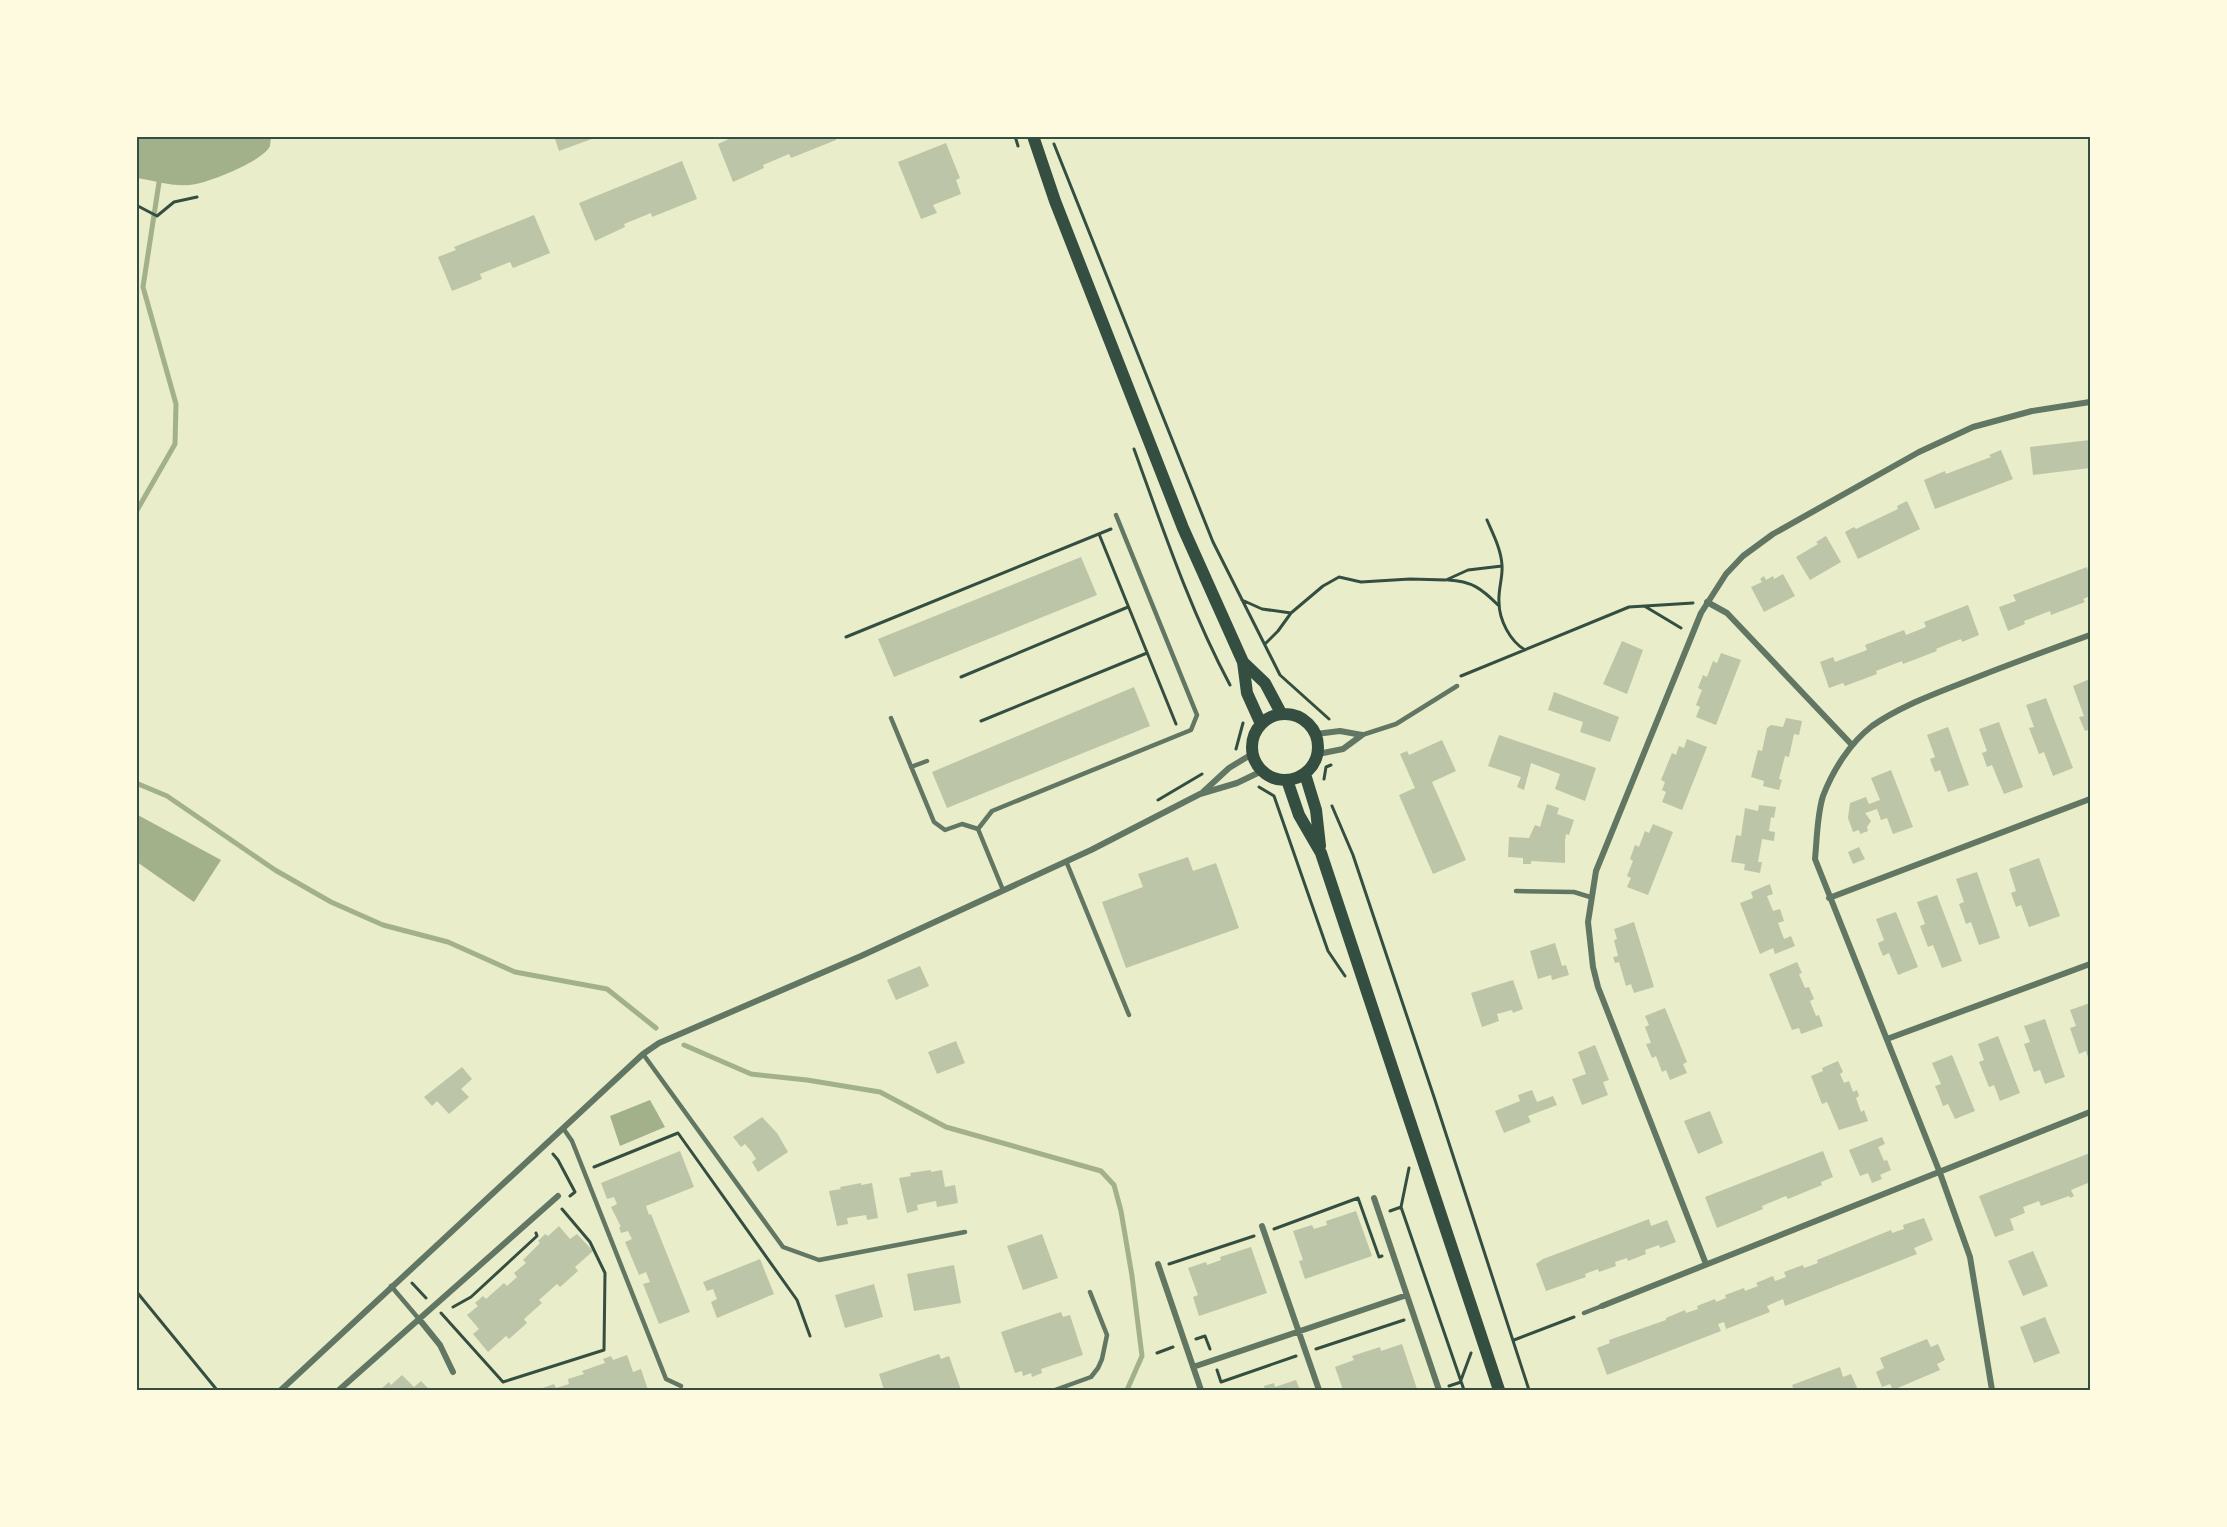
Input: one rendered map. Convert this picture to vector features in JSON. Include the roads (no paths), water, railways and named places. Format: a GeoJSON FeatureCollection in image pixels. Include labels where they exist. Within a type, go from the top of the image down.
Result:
{"type":"FeatureCollection","features":[{"type":"Feature","properties":{"kind":"main road"},"geometry":{"type":"LineString","coordinates":[[1033,136],[1055,201],[1178,517],[1243,663],[1247,693],[1261,724]]}},
{"type":"Feature","properties":{"kind":"main road"},"geometry":{"type":"LineString","coordinates":[[1243,663],[1265,683],[1281,713]]}},
{"type":"Feature","properties":{"kind":"main road"},"geometry":{"type":"LineString","coordinates":[[1281,713],[1302,718],[1311,725],[1316,734],[1318,754],[1305,774],[1287,780],[1278,779],[1262,771],[1252,754],[1255,732],[1270,717],[1281,713]]}},
{"type":"Feature","properties":{"kind":"main road"},"geometry":{"type":"LineString","coordinates":[[1305,774],[1316,810],[1321,853],[1499,1390]]}},
{"type":"Feature","properties":{"kind":"main road"},"geometry":{"type":"LineString","coordinates":[[1287,780],[1299,815],[1321,853]]}},
{"type":"Feature","properties":{"kind":"street"},"geometry":{"type":"LineString","coordinates":[[1706,1264],[1598,987],[1589,944],[1588,922],[1590,897],[1602,852],[1707,602],[1726,574],[1743,556],[1773,534],[1919,452],[1973,427],[2032,411],[2091,402]]}},
{"type":"Feature","properties":{"kind":"street"},"geometry":{"type":"LineString","coordinates":[[1707,602],[1727,613],[1852,745]]}},
{"type":"Feature","properties":{"kind":"street"},"geometry":{"type":"LineString","coordinates":[[1992,1390],[1970,1257],[1940,1173],[1815,859],[1822,798],[1835,770],[1852,745],[1872,726],[1918,701],[2091,635]]}},
{"type":"Feature","properties":{"kind":"street"},"geometry":{"type":"LineString","coordinates":[[1316,734],[1340,731],[1362,735]]}},
{"type":"Feature","properties":{"kind":"street"},"geometry":{"type":"LineString","coordinates":[[1318,754],[1343,749],[1362,735]]}},
{"type":"Feature","properties":{"kind":"street"},"geometry":{"type":"LineString","coordinates":[[1200,794],[1229,768],[1252,754]]}},
{"type":"Feature","properties":{"kind":"street"},"geometry":{"type":"LineString","coordinates":[[281,1390],[643,1054],[669,1037],[861,956],[1066,861],[1200,794],[1237,783],[1262,771]]}},
{"type":"Feature","properties":{"kind":"street"},"geometry":{"type":"LineString","coordinates":[[1829,898],[2091,800]]}},
{"type":"Feature","properties":{"kind":"street"},"geometry":{"type":"LineString","coordinates":[[1887,1039],[2091,964]]}},
{"type":"Feature","properties":{"kind":"street"},"geometry":{"type":"LineString","coordinates":[[1602,1306],[2091,1112]]}},
{"type":"Feature","properties":{"kind":"street"},"geometry":{"type":"LineString","coordinates":[[339,1390],[558,1196]]}},
{"type":"Feature","properties":{"kind":"street"},"geometry":{"type":"LineString","coordinates":[[1374,1198],[1439,1390]]}},
{"type":"Feature","properties":{"kind":"street"},"geometry":{"type":"LineString","coordinates":[[1263,1229],[1319,1390]]}},
{"type":"Feature","properties":{"kind":"street"},"geometry":{"type":"LineString","coordinates":[[1159,1266],[1201,1390]]}},
{"type":"Feature","properties":{"kind":"street"},"geometry":{"type":"LineString","coordinates":[[1193,1367],[1407,1295]]}},
{"type":"Feature","properties":{"kind":"street"},"geometry":{"type":"LineString","coordinates":[[419,1319],[440,1345],[453,1372]]}},
{"type":"Feature","properties":{"kind":"lane"},"geometry":{"type":"LineString","coordinates":[[978,829],[992,811],[1191,730],[1197,715],[1116,515]]}},
{"type":"Feature","properties":{"kind":"lane"},"geometry":{"type":"LineString","coordinates":[[1362,735],[1396,724],[1457,686]]}},
{"type":"Feature","properties":{"kind":"lane"},"geometry":{"type":"LineString","coordinates":[[891,718],[934,822],[945,830],[962,824],[978,829]]}},
{"type":"Feature","properties":{"kind":"lane"},"geometry":{"type":"LineString","coordinates":[[911,768],[927,761]]}},
{"type":"Feature","properties":{"kind":"lane"},"geometry":{"type":"LineString","coordinates":[[978,829],[1003,890]]}},
{"type":"Feature","properties":{"kind":"lane"},"geometry":{"type":"LineString","coordinates":[[1066,861],[1129,1015]]}},
{"type":"Feature","properties":{"kind":"lane"},"geometry":{"type":"LineString","coordinates":[[1516,891],[1574,892],[1590,897]]}},
{"type":"Feature","properties":{"kind":"lane"},"geometry":{"type":"LineString","coordinates":[[643,1054],[783,1247],[819,1260],[965,1232]]}},
{"type":"Feature","properties":{"kind":"lane"},"geometry":{"type":"LineString","coordinates":[[563,1128],[572,1141],[666,1379],[681,1386]]}},
{"type":"Feature","properties":{"kind":"lane"},"geometry":{"type":"LineString","coordinates":[[392,1286],[419,1319]]}},
{"type":"Feature","properties":{"kind":"lane"},"geometry":{"type":"LineString","coordinates":[[1055,1390],[1091,1377],[1102,1359],[1107,1335],[1090,1292]]}},
{"type":"Feature","properties":{"kind":"lane"},"geometry":{"type":"LineString","coordinates":[[1584,1313],[1602,1306]]}},
{"type":"Feature","properties":{"kind":"waterway"},"geometry":{"type":"LineString","coordinates":[[136,512],[175,444],[176,404],[143,287],[160,176]]}},
{"type":"Feature","properties":{"kind":"waterway"},"geometry":{"type":"LineString","coordinates":[[136,783],[167,796],[275,870],[331,902],[383,925],[448,942],[515,972],[607,989],[656,1028]]}},
{"type":"Feature","properties":{"kind":"waterway"},"geometry":{"type":"LineString","coordinates":[[684,1045],[751,1074],[880,1092],[946,1127],[1101,1171],[1114,1185],[1121,1211],[1142,1356],[1127,1390]]}}]}
